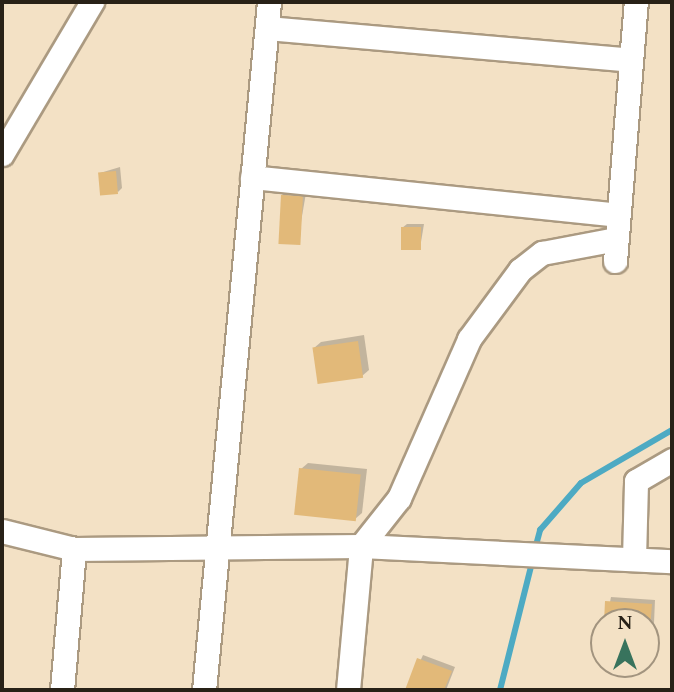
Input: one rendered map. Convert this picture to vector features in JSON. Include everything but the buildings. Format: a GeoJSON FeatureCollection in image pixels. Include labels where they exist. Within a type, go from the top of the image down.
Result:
{"type":"FeatureCollection","features":[{"type":"Feature","properties":{"kind":"street"},"geometry":{"type":"LineString","coordinates":[[2,153],[92,2]]}},
{"type":"Feature","properties":{"kind":"street"},"geometry":{"type":"LineString","coordinates":[[204,690],[269,2]]}},
{"type":"Feature","properties":{"kind":"street"},"geometry":{"type":"LineString","coordinates":[[348,690],[361,546],[399,498],[469,339],[520,270],[542,253],[616,250],[636,2]]}},
{"type":"Feature","properties":{"kind":"street"},"geometry":{"type":"LineString","coordinates":[[267,28],[631,60]]}},
{"type":"Feature","properties":{"kind":"street"},"geometry":{"type":"LineString","coordinates":[[252,177],[618,215]]}},
{"type":"Feature","properties":{"kind":"street"},"geometry":{"type":"LineString","coordinates":[[634,559],[636,481],[672,460]]}},
{"type":"Feature","properties":{"kind":"street"},"geometry":{"type":"LineString","coordinates":[[2,531],[74,549],[361,546],[672,561]]}},
{"type":"Feature","properties":{"kind":"street"},"geometry":{"type":"LineString","coordinates":[[62,690],[74,549]]}},
{"type":"Feature","properties":{"kind":"waterway"},"geometry":{"type":"LineString","coordinates":[[535,549],[540,530],[581,483],[672,430]]}},
{"type":"Feature","properties":{"kind":"waterway"},"geometry":{"type":"LineString","coordinates":[[500,690],[533,559]]}}]}
